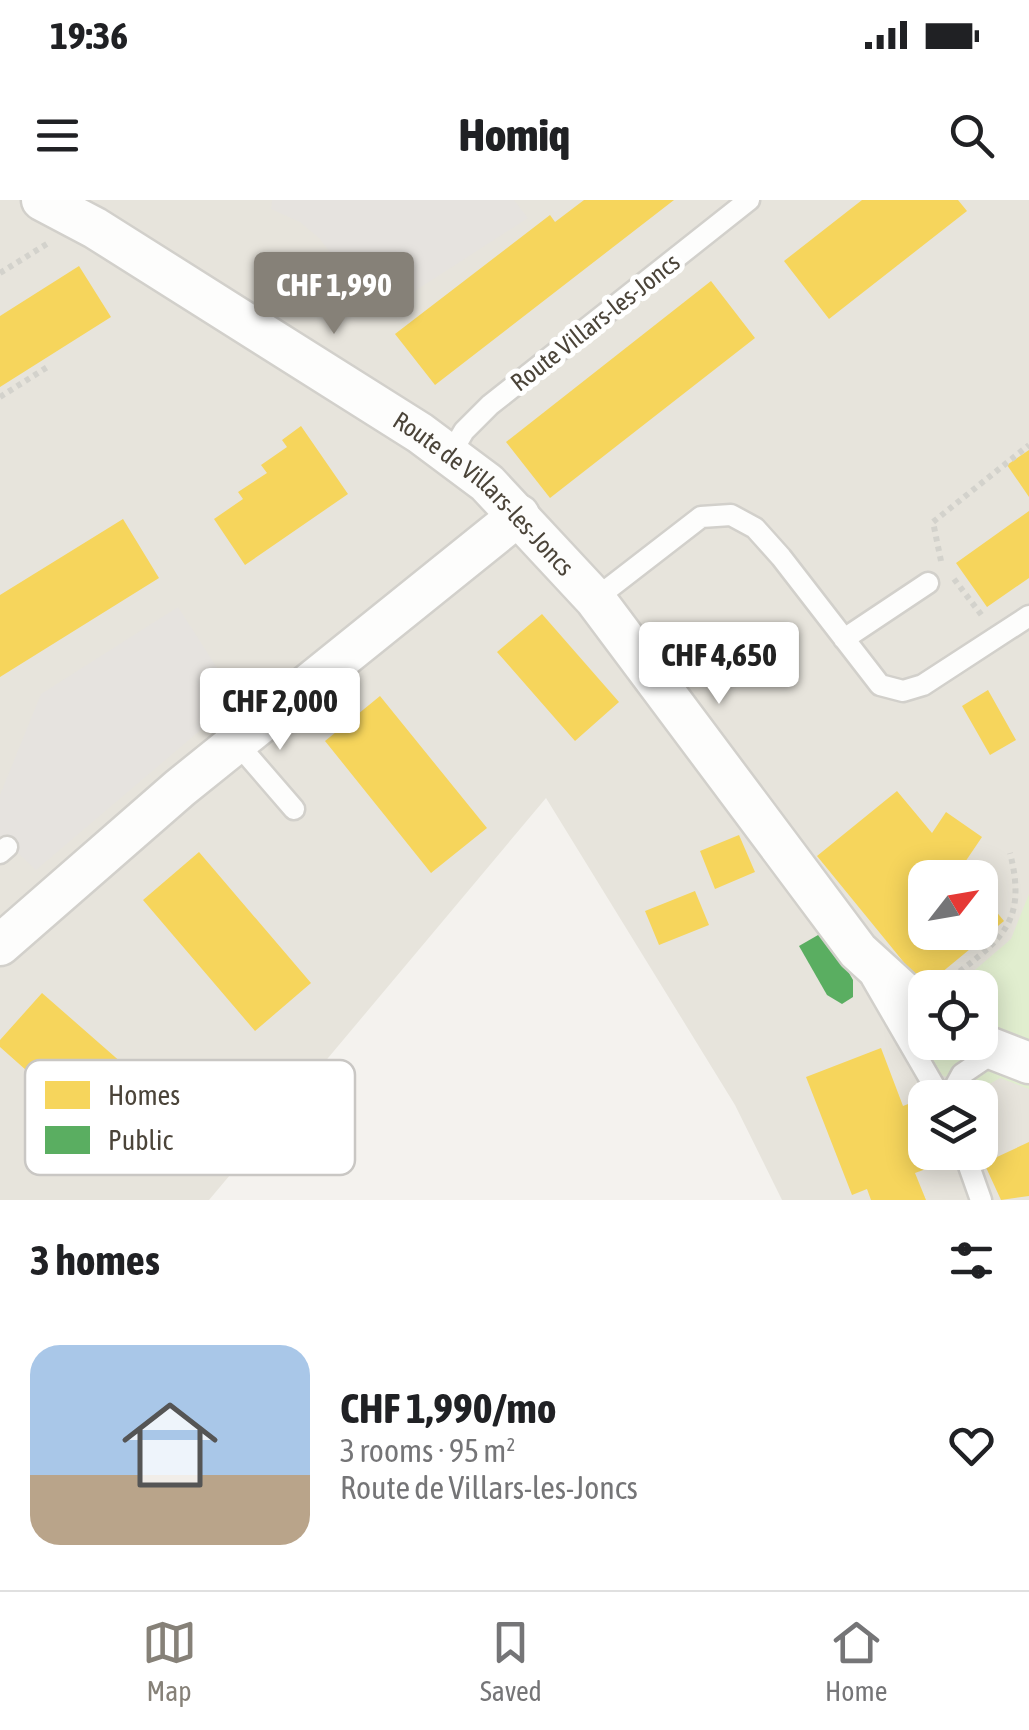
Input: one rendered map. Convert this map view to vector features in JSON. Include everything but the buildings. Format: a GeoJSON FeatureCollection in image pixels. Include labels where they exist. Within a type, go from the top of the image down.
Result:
{"type":"FeatureCollection","features":[{"type":"Feature","properties":{"kind":"street","name":"Route de Villars-les-Joncs"},"geometry":{"type":"LineString","coordinates":[[42,200],[103,214],[450,453],[519,515],[595,599],[858,951],[908,997]]}},
{"type":"Feature","properties":{"kind":"street"},"geometry":{"type":"LineString","coordinates":[[3,934],[519,515]]}},
{"type":"Feature","properties":{"kind":"lane","name":"Route Villars-les-Joncs"},"geometry":{"type":"LineString","coordinates":[[450,453],[490,406],[749,200]]}},
{"type":"Feature","properties":{"kind":"lane"},"geometry":{"type":"LineString","coordinates":[[595,599],[701,517],[730,515],[755,528],[880,685],[903,691],[923,685],[1029,616]]}},
{"type":"Feature","properties":{"kind":"lane"},"geometry":{"type":"LineString","coordinates":[[844,639],[928,582]]}},
{"type":"Feature","properties":{"kind":"lane"},"geometry":{"type":"LineString","coordinates":[[237,743],[294,809]]}},
{"type":"Feature","properties":{"kind":"lane"},"geometry":{"type":"LineString","coordinates":[[858,951],[887,1011],[930,1080]]}},
{"type":"Feature","properties":{"kind":"lane"},"geometry":{"type":"LineString","coordinates":[[959,1080],[962,1074],[1000,1052]]}},
{"type":"Feature","properties":{"kind":"lane"},"geometry":{"type":"LineString","coordinates":[[971,1170],[982,1200]]}},
{"type":"Feature","properties":{"kind":"path"},"geometry":{"type":"LineString","coordinates":[[0,273],[50,242],[82,254],[103,214]]}},
{"type":"Feature","properties":{"kind":"path"},"geometry":{"type":"LineString","coordinates":[[0,397],[49,366]]}},
{"type":"Feature","properties":{"kind":"path"},"geometry":{"type":"LineString","coordinates":[[998,636],[941,562],[932,522],[1029,445]]}},
{"type":"Feature","properties":{"kind":"path"},"geometry":{"type":"LineString","coordinates":[[962,970],[1005,934],[1020,890],[1010,853]]}},
{"type":"Feature","properties":{"kind":"shaded area"},"geometry":{"type":"Polygon","coordinates":[[[0,200],[1029,200],[1029,1200],[782,1200],[735,1105],[546,798],[326,1060],[25,1060],[25,1175],[230,1175],[209,1200],[0,1200],[0,200]]]}},
{"type":"Feature","properties":{"kind":"shaded area"},"geometry":{"type":"Polygon","coordinates":[[[272,200],[514,200],[528,218],[379,314],[319,238],[300,222],[271,209],[272,200]]]}},
{"type":"Feature","properties":{"kind":"shaded area"},"geometry":{"type":"Polygon","coordinates":[[[178,607],[237,699],[36,870],[0,836],[0,795],[41,694],[178,607]]]}},
{"type":"Feature","properties":{"kind":"green space"},"geometry":{"type":"Polygon","coordinates":[[[1029,894],[1029,1049],[998,1036],[998,970],[975,970],[1011,939],[1029,894]]]}},
{"type":"Feature","properties":{"kind":"green space"},"geometry":{"type":"Polygon","coordinates":[[[895,999],[908,1010],[908,1024],[895,999]]]}},
{"type":"Feature","properties":{"kind":"green space"},"geometry":{"type":"Polygon","coordinates":[[[927,1060],[961,1060],[946,1077],[932,1070],[927,1060]]]}},
{"type":"Feature","properties":{"kind":"green space"},"geometry":{"type":"Polygon","coordinates":[[[986,1067],[1029,1074],[1029,1089],[1000,1078],[971,1079],[986,1067]]]}}]}
